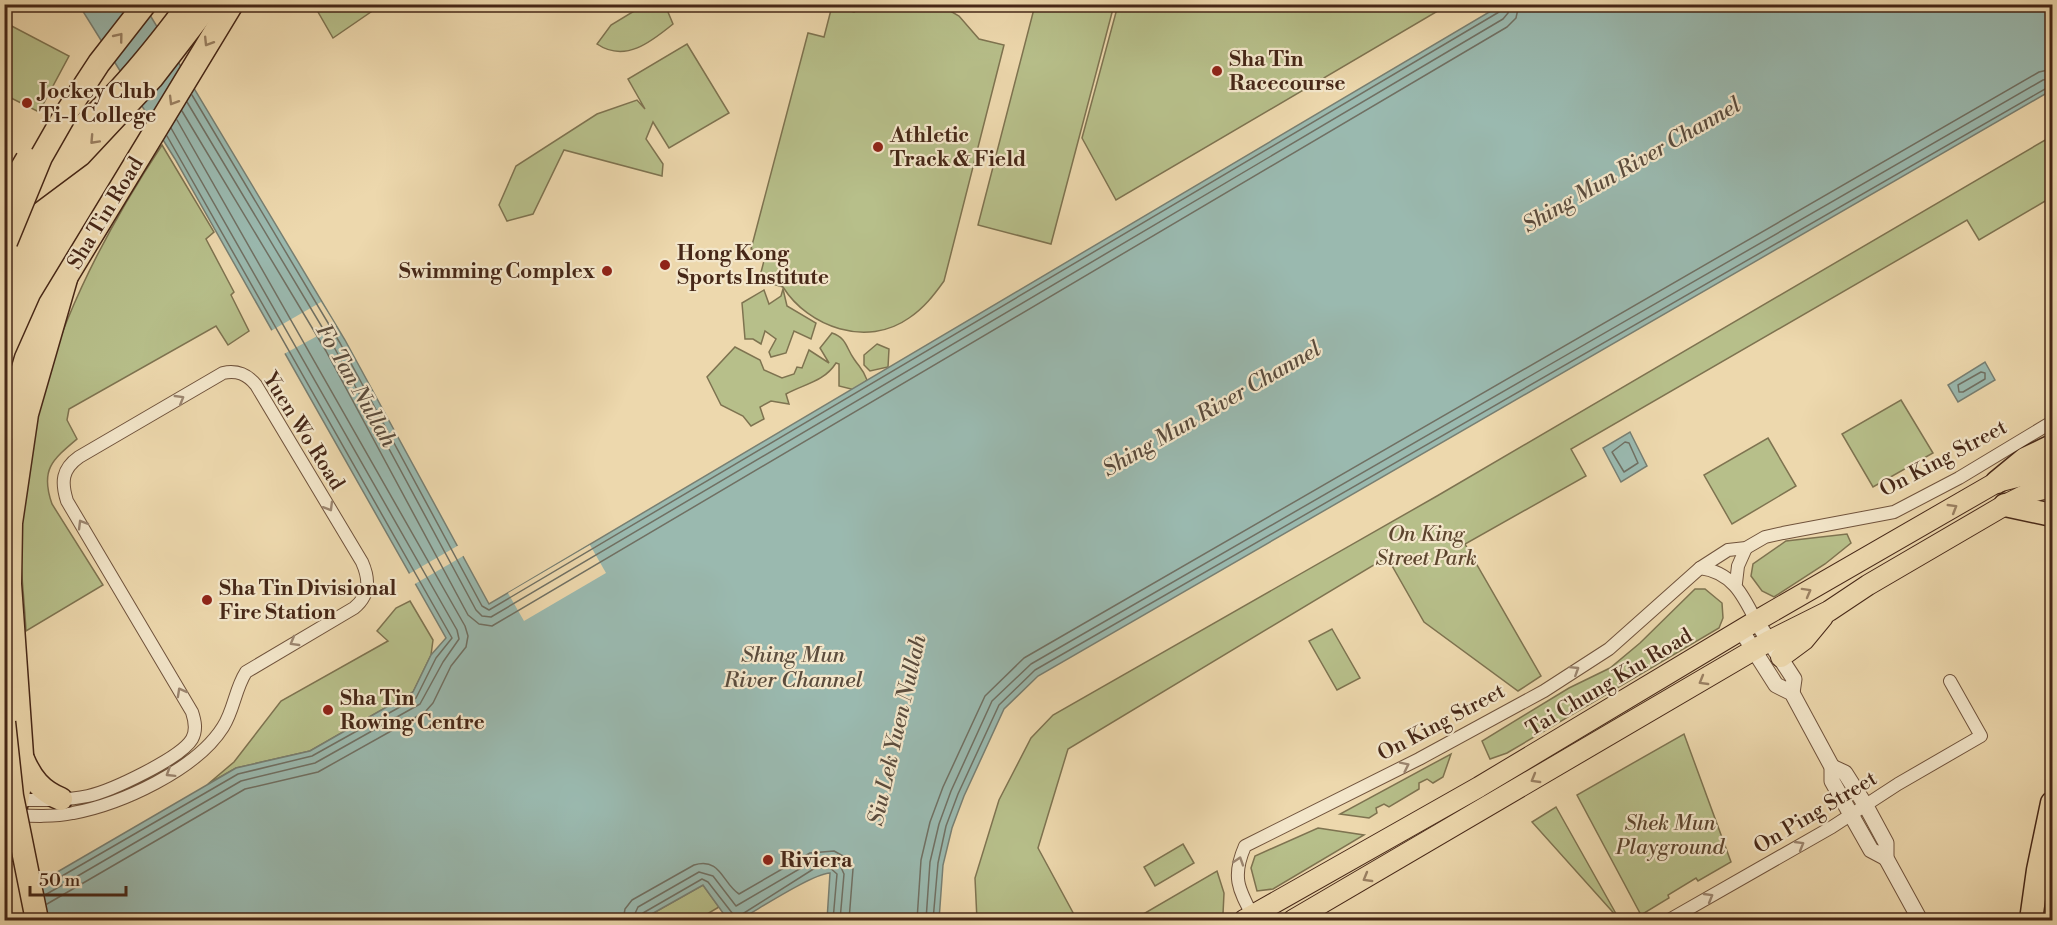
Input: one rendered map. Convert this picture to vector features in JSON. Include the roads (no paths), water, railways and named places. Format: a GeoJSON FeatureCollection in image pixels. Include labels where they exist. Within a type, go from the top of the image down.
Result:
{"type":"FeatureCollection","features":[{"type":"Feature","properties":{"kind":"highway"},"geometry":{"type":"LineString","coordinates":[[5,243],[41,157],[65,115],[99,63],[145,4]]}},
{"type":"Feature","properties":{"kind":"highway"},"geometry":{"type":"LineString","coordinates":[[173,39],[189,4]]}},
{"type":"Feature","properties":{"kind":"highway"},"geometry":{"type":"LineString","coordinates":[[4,208],[44,183],[80,155],[129,91],[173,39],[209,4]]}},
{"type":"Feature","properties":{"kind":"highway","name":"Sha Tin Road"},"geometry":{"type":"LineString","coordinates":[[4,432],[26,358],[50,304],[232,4]]}},
{"type":"Feature","properties":{"kind":"highway"},"geometry":{"type":"LineString","coordinates":[[4,186],[129,91]]}},
{"type":"Feature","properties":{"kind":"highway"},"geometry":{"type":"LineString","coordinates":[[4,198],[34,147],[65,115]]}},
{"type":"Feature","properties":{"kind":"highway"},"geometry":{"type":"LineString","coordinates":[[37,921],[12,796],[11,523],[27,414],[66,279]]}},
{"type":"Feature","properties":{"kind":"highway"},"geometry":{"type":"LineString","coordinates":[[1997,482],[2025,459],[2050,468]]}},
{"type":"Feature","properties":{"kind":"highway"},"geometry":{"type":"LineString","coordinates":[[2006,505],[2050,514]]}},
{"type":"Feature","properties":{"kind":"highway"},"geometry":{"type":"LineString","coordinates":[[4,744],[11,741],[12,725]]}},
{"type":"Feature","properties":{"kind":"highway"},"geometry":{"type":"LineString","coordinates":[[12,725],[22,757],[37,784],[48,794],[60,799]]}},
{"type":"Feature","properties":{"kind":"highway"},"geometry":{"type":"LineString","coordinates":[[12,805],[22,757]]}},
{"type":"Feature","properties":{"kind":"highway"},"geometry":{"type":"LineString","coordinates":[[2031,921],[2038,870],[2052,803]]}},
{"type":"Feature","properties":{"kind":"highway"},"geometry":{"type":"LineString","coordinates":[[4,868],[17,921]]}},
{"type":"Feature","properties":{"kind":"main road"},"geometry":{"type":"LineString","coordinates":[[1293,921],[1768,649],[1868,585],[2031,492],[2050,468]]}},
{"type":"Feature","properties":{"kind":"main road","name":"Tai Chung Kiu Road"},"geometry":{"type":"LineString","coordinates":[[1253,919],[1997,482]]}},
{"type":"Feature","properties":{"kind":"street","name":"Yuen Wo Road"},"geometry":{"type":"LineString","coordinates":[[231,371],[244,374],[256,385],[363,562],[368,580],[365,597],[354,608],[246,672],[228,716],[215,737],[197,755],[159,780],[119,800],[93,809],[53,816],[12,805],[89,796],[152,768],[187,745],[195,726],[192,712],[68,501],[63,482],[64,473],[79,457],[223,373],[231,371]]}},
{"type":"Feature","properties":{"kind":"street","name":"On King Street"},"geometry":{"type":"LineString","coordinates":[[1253,919],[1240,890],[1236,869],[1245,846],[1428,754],[1544,691],[1609,649],[1636,627],[1673,590],[1700,568],[1728,550],[1746,548],[1766,537],[1783,532],[1894,512],[1959,478],[2052,422]]}},
{"type":"Feature","properties":{"kind":"street"},"geometry":{"type":"LineString","coordinates":[[1746,548],[1738,566],[1736,583],[1749,626],[1794,679],[1792,693]]}},
{"type":"Feature","properties":{"kind":"street"},"geometry":{"type":"LineString","coordinates":[[1700,568],[1713,569],[1736,583]]}},
{"type":"Feature","properties":{"kind":"street"},"geometry":{"type":"LineString","coordinates":[[1768,649],[1776,685],[1792,693],[1832,767],[1832,781],[1851,815],[1871,850],[1886,858]]}},
{"type":"Feature","properties":{"kind":"street","name":"On Ping Street"},"geometry":{"type":"LineString","coordinates":[[1669,921],[1981,736],[1950,681]]}},
{"type":"Feature","properties":{"kind":"street"},"geometry":{"type":"LineString","coordinates":[[1832,767],[1845,773],[1866,806],[1886,843],[1886,858],[1920,921]]}},
{"type":"Feature","properties":{"kind":"water","name":"Shing Mun River Channel"},"geometry":{"type":"Polygon","coordinates":[[[79,5],[144,5],[345,340],[489,604],[1501,5],[2052,5],[2052,90],[1038,676],[1004,709],[964,796],[952,828],[943,865],[939,920],[827,920],[830,873],[799,885],[739,920],[728,920],[703,885],[641,920],[5,920],[4,903],[236,768],[310,751],[413,692],[431,655],[446,638],[175,159],[79,5]]]}},
{"type":"Feature","properties":{"kind":"water"},"geometry":{"type":"Polygon","coordinates":[[[1985,362],[1995,380],[1958,402],[1948,385],[1985,362]]]}},
{"type":"Feature","properties":{"kind":"water"},"geometry":{"type":"Polygon","coordinates":[[[1630,432],[1647,466],[1621,482],[1603,448],[1630,432]]]}},
{"type":"Feature","properties":{"kind":"place","name":"Sha Tin Racecourse"},"geometry":{"type":"Point","coordinates":[1217,71]}},
{"type":"Feature","properties":{"kind":"place","name":"Jockey Club Ti-I College"},"geometry":{"type":"Point","coordinates":[27,103]}},
{"type":"Feature","properties":{"kind":"place","name":"Athletic Track & Field"},"geometry":{"type":"Point","coordinates":[878,147]}},
{"type":"Feature","properties":{"kind":"place","name":"Hong Kong Sports Institute"},"geometry":{"type":"Point","coordinates":[665,265]}},
{"type":"Feature","properties":{"kind":"place","name":"Swimming Complex"},"geometry":{"type":"Point","coordinates":[607,271]}},
{"type":"Feature","properties":{"kind":"place","name":"Sha Tin Divisional Fire Station"},"geometry":{"type":"Point","coordinates":[207,600]}},
{"type":"Feature","properties":{"kind":"place","name":"Sha Tin Rowing Centre"},"geometry":{"type":"Point","coordinates":[328,710]}},
{"type":"Feature","properties":{"kind":"place","name":"Riviera"},"geometry":{"type":"Point","coordinates":[768,860]}},
{"type":"Feature","properties":{"kind":"water label","name":"Fo Tan Nullah"},"geometry":{"type":"Point","coordinates":[357,385]}},
{"type":"Feature","properties":{"kind":"water label","name":"Siu Lek Yuen Nullah"},"geometry":{"type":"Point","coordinates":[896,730]}},
{"type":"Feature","properties":{"kind":"park label","name":"On King Street Park"},"geometry":{"type":"Point","coordinates":[1426,546]}},
{"type":"Feature","properties":{"kind":"park label","name":"Shek Mun Playground"},"geometry":{"type":"Point","coordinates":[1670,835]}}]}
